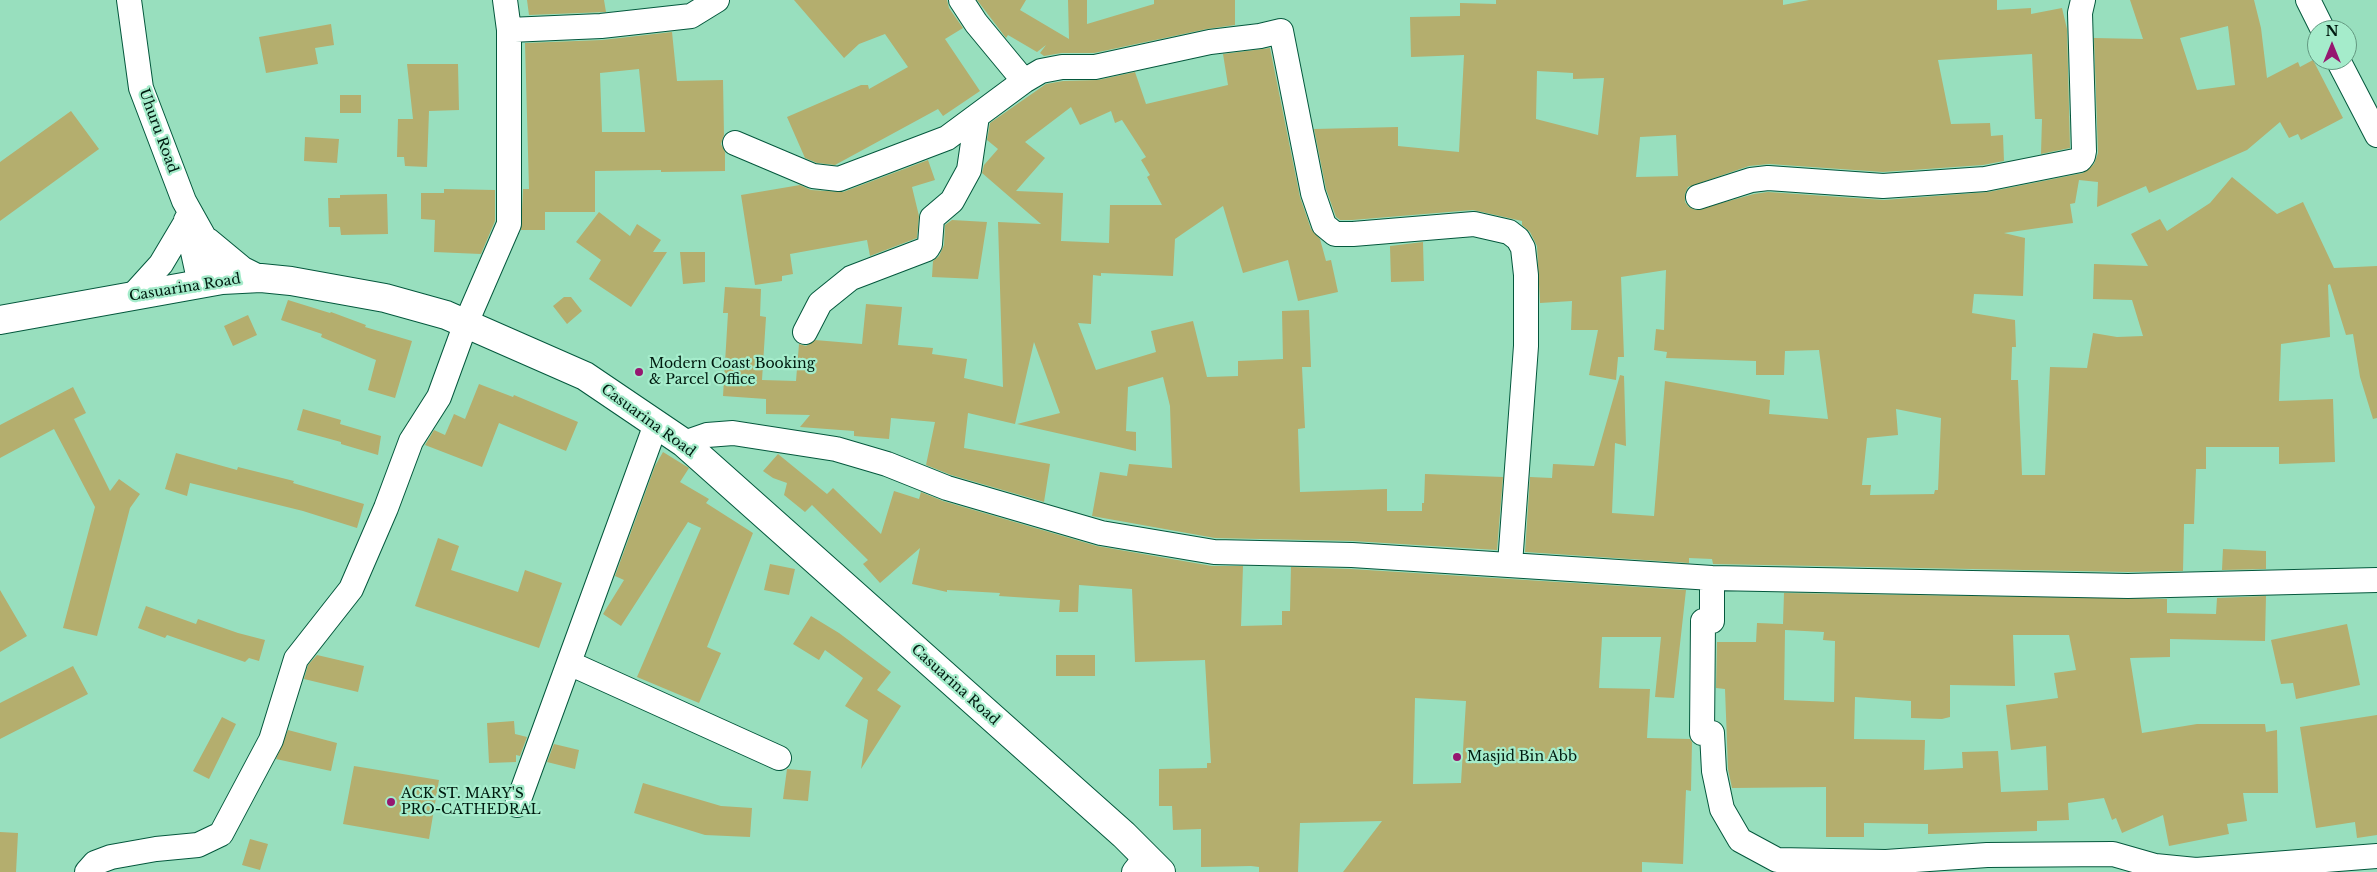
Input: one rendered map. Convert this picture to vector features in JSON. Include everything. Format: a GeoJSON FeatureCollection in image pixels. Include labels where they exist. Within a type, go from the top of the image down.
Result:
{"type":"FeatureCollection","features":[{"type":"Feature","properties":{"kind":"street","name":"Uhuru Road"},"geometry":{"type":"LineString","coordinates":[[129,0],[142,88],[191,219],[211,282]]}},
{"type":"Feature","properties":{"kind":"street"},"geometry":{"type":"LineString","coordinates":[[87,872],[95,863],[111,857],[156,849],[198,845],[220,834],[271,740],[296,659],[351,589],[386,508],[411,441],[439,397],[466,323],[509,224],[509,30],[505,0]]}},
{"type":"Feature","properties":{"kind":"street"},"geometry":{"type":"LineString","coordinates":[[509,30],[601,26],[691,16],[717,0]]}},
{"type":"Feature","properties":{"kind":"street"},"geometry":{"type":"LineString","coordinates":[[962,0],[976,23],[1024,80]]}},
{"type":"Feature","properties":{"kind":"street"},"geometry":{"type":"LineString","coordinates":[[1698,197],[1751,180],[1768,178],[1883,186],[1985,179],[2080,160],[2084,156],[2080,13],[2082,0]]}},
{"type":"Feature","properties":{"kind":"street"},"geometry":{"type":"LineString","coordinates":[[2308,0],[2318,20]]}},
{"type":"Feature","properties":{"kind":"street"},"geometry":{"type":"LineString","coordinates":[[735,143],[806,174],[839,178],[947,138],[1024,80],[1041,71],[1095,67],[1210,42],[1281,31],[1312,193],[1324,225],[1335,234],[1353,234],[1474,224],[1509,232],[1518,239],[1523,248],[1526,275],[1526,346],[1510,564]]}},
{"type":"Feature","properties":{"kind":"street"},"geometry":{"type":"LineString","coordinates":[[2343,70],[2377,135]]}},
{"type":"Feature","properties":{"kind":"street"},"geometry":{"type":"LineString","coordinates":[[805,332],[820,303],[851,278],[922,253],[927,249],[930,244],[932,218],[952,201],[969,170],[977,116]]}},
{"type":"Feature","properties":{"kind":"street"},"geometry":{"type":"LineString","coordinates":[[132,296],[161,264],[191,219],[243,269],[261,278]]}},
{"type":"Feature","properties":{"kind":"street","name":"Casuarina Road"},"geometry":{"type":"LineString","coordinates":[[0,320],[211,282],[261,278],[341,288],[446,315],[585,376],[684,443],[1124,835],[1147,867]]}},
{"type":"Feature","properties":{"kind":"street"},"geometry":{"type":"LineString","coordinates":[[517,805],[656,424]]}},
{"type":"Feature","properties":{"kind":"street"},"geometry":{"type":"LineString","coordinates":[[684,443],[707,435],[733,433],[836,450],[887,464],[946,488],[1101,533],[1214,552],[1352,555],[1712,578],[2128,586],[2377,580]]}},
{"type":"Feature","properties":{"kind":"street"},"geometry":{"type":"LineString","coordinates":[[1712,578],[1712,621],[1703,621],[1702,734],[1712,734],[1714,771],[1722,809],[1740,840],[1777,860],[1886,862],[1987,855],[2114,854],[2155,866],[2196,870],[2377,856]]}},
{"type":"Feature","properties":{"kind":"street"},"geometry":{"type":"LineString","coordinates":[[568,663],[780,758]]}},
{"type":"Feature","properties":{"kind":"building"},"geometry":{"type":"Polygon","coordinates":[[[527,0],[604,0],[606,12],[529,15],[527,0]]]}},
{"type":"Feature","properties":{"kind":"building"},"geometry":{"type":"Polygon","coordinates":[[[794,0],[947,0],[949,8],[963,28],[945,39],[980,91],[943,116],[938,109],[835,165],[817,163],[805,158],[787,117],[861,85],[868,85],[869,89],[908,67],[885,34],[859,44],[844,58],[794,0]]]}},
{"type":"Feature","properties":{"kind":"building"},"geometry":{"type":"Polygon","coordinates":[[[977,0],[1026,0],[1020,10],[1069,39],[1068,0],[1087,0],[1087,24],[1154,4],[1154,0],[1235,0],[1235,25],[1207,29],[1094,53],[1062,53],[1044,56],[1040,53],[1046,45],[1037,52],[1008,35],[1006,38],[977,0]]]}},
{"type":"Feature","properties":{"kind":"building"},"geometry":{"type":"Polygon","coordinates":[[[1496,0],[1783,0],[1783,5],[1809,0],[1997,0],[1997,10],[2031,8],[2031,14],[2062,8],[2067,29],[2070,148],[2041,154],[2042,119],[2035,119],[2032,54],[1938,60],[1951,124],[1990,123],[1991,136],[2003,135],[2004,161],[1983,165],[1883,172],[1769,164],[1749,166],[1688,187],[1685,194],[1685,202],[1689,207],[1696,210],[1768,192],[1884,200],[1988,192],[2083,173],[2094,164],[2098,153],[2094,38],[2143,39],[2130,0],[2254,0],[2261,28],[2267,78],[2298,62],[2300,67],[2307,63],[2307,70],[2318,70],[2343,118],[2301,140],[2298,134],[2289,138],[2280,122],[2247,150],[2149,193],[2146,186],[2097,207],[2098,182],[2079,180],[2075,203],[2070,204],[2073,223],[2004,233],[2025,238],[2023,296],[1974,294],[1972,313],[2015,320],[2016,347],[2012,347],[2011,380],[2018,380],[2022,475],[2045,475],[2050,367],[2087,368],[2093,333],[2117,337],[2143,336],[2132,300],[2093,299],[2094,264],[2148,266],[2131,234],[2160,219],[2167,231],[2210,203],[2232,177],[2277,214],[2303,202],[2334,268],[2377,266],[2377,418],[2373,419],[2360,377],[2353,334],[2346,335],[2330,284],[2328,285],[2330,337],[2281,344],[2279,401],[2333,399],[2335,462],[2279,464],[2279,447],[2206,447],[2206,469],[2196,469],[2194,524],[2184,524],[2183,571],[2128,572],[1713,564],[1712,559],[1689,558],[1689,563],[1525,552],[1530,477],[1552,478],[1553,464],[1594,466],[1620,375],[1624,376],[1626,446],[1615,443],[1612,513],[1654,516],[1665,381],[1770,400],[1769,414],[1828,419],[1819,350],[1785,351],[1784,375],[1756,375],[1756,361],[1666,358],[1667,352],[1654,350],[1656,329],[1664,330],[1666,270],[1621,277],[1624,357],[1618,357],[1616,380],[1589,375],[1598,330],[1571,330],[1572,301],[1540,303],[1537,246],[1530,232],[1522,225],[1522,221],[1473,210],[1352,220],[1340,220],[1336,217],[1326,189],[1314,129],[1398,127],[1398,146],[1459,152],[1464,55],[1411,57],[1410,17],[1460,16],[1460,3],[1496,4],[1496,0]],[[2228,26],[2180,38],[2197,90],[2235,85],[2228,26]],[[1537,71],[1536,119],[1598,135],[1604,78],[1573,79],[1573,73],[1537,71]],[[1676,135],[1640,137],[1636,177],[1678,176],[1676,135]],[[1896,409],[1898,435],[1867,438],[1862,485],[1871,485],[1870,495],[1934,494],[1935,490],[1938,490],[1941,418],[1896,409]]]}},
{"type":"Feature","properties":{"kind":"building"},"geometry":{"type":"Polygon","coordinates":[[[331,24],[334,45],[315,48],[318,64],[266,73],[259,37],[331,24]]]}},
{"type":"Feature","properties":{"kind":"building"},"geometry":{"type":"Polygon","coordinates":[[[672,32],[677,81],[723,80],[724,135],[721,144],[725,152],[725,171],[595,171],[595,212],[545,212],[545,230],[521,230],[523,189],[529,189],[525,43],[602,40],[672,32]],[[639,69],[600,73],[602,132],[645,132],[639,69]]]}},
{"type":"Feature","properties":{"kind":"building"},"geometry":{"type":"Polygon","coordinates":[[[1270,48],[1300,197],[1311,229],[1320,239],[1326,261],[1331,260],[1338,292],[1298,301],[1288,260],[1243,273],[1223,206],[1175,239],[1173,276],[1101,273],[1101,276],[1093,275],[1091,324],[1078,323],[1096,370],[1156,352],[1151,331],[1193,321],[1207,377],[1238,376],[1238,361],[1283,359],[1282,311],[1309,310],[1311,367],[1302,367],[1305,428],[1298,429],[1300,492],[1387,489],[1387,511],[1422,511],[1425,474],[1503,477],[1497,550],[1352,541],[1215,538],[1092,516],[1100,472],[1127,476],[1129,464],[1172,468],[1170,406],[1163,377],[1128,387],[1126,431],[1136,432],[1136,451],[1017,424],[1060,413],[1034,342],[1015,424],[968,413],[964,448],[1050,464],[1044,502],[951,475],[926,465],[935,422],[891,418],[889,439],[854,436],[854,431],[800,427],[810,415],[766,414],[766,399],[723,396],[728,313],[723,313],[725,287],[761,289],[760,316],[766,317],[762,380],[796,381],[799,344],[806,346],[815,340],[862,344],[866,304],[902,307],[898,345],[933,348],[932,354],[967,359],[964,378],[1003,387],[998,222],[1041,224],[982,173],[984,165],[998,149],[987,140],[990,123],[1046,84],[1063,81],[1098,80],[1135,72],[1146,104],[1228,85],[1223,54],[1270,48]],[[1071,107],[1025,142],[1045,158],[1016,191],[1063,193],[1061,241],[1109,243],[1110,205],[1162,205],[1147,177],[1150,175],[1141,160],[1146,157],[1122,120],[1115,123],[1111,111],[1080,125],[1071,107]]]}},
{"type":"Feature","properties":{"kind":"building"},"geometry":{"type":"Polygon","coordinates":[[[407,64],[458,64],[459,110],[429,111],[427,167],[405,166],[404,157],[397,157],[398,119],[413,119],[407,64]]]}},
{"type":"Feature","properties":{"kind":"building"},"geometry":{"type":"Polygon","coordinates":[[[340,95],[361,95],[361,113],[340,113],[340,95]]]}},
{"type":"Feature","properties":{"kind":"building"},"geometry":{"type":"Polygon","coordinates":[[[71,111],[99,149],[0,221],[0,162],[71,111]]]}},
{"type":"Feature","properties":{"kind":"building"},"geometry":{"type":"Polygon","coordinates":[[[305,137],[339,139],[337,163],[304,161],[305,137]]]}},
{"type":"Feature","properties":{"kind":"building"},"geometry":{"type":"Polygon","coordinates":[[[928,160],[935,180],[912,187],[919,216],[917,238],[870,256],[867,240],[790,254],[793,274],[782,276],[782,281],[755,285],[741,195],[800,185],[811,190],[843,192],[928,160]]]}},
{"type":"Feature","properties":{"kind":"building"},"geometry":{"type":"Polygon","coordinates":[[[444,189],[495,190],[495,221],[481,254],[434,252],[435,220],[421,219],[421,193],[444,193],[444,189]]]}},
{"type":"Feature","properties":{"kind":"building"},"geometry":{"type":"Polygon","coordinates":[[[387,194],[388,234],[341,235],[340,227],[329,227],[328,198],[340,198],[340,195],[387,194]]]}},
{"type":"Feature","properties":{"kind":"building"},"geometry":{"type":"Polygon","coordinates":[[[599,212],[630,236],[637,224],[661,240],[653,252],[667,252],[631,307],[589,279],[601,260],[576,242],[599,212]]]}},
{"type":"Feature","properties":{"kind":"building"},"geometry":{"type":"Polygon","coordinates":[[[952,220],[987,222],[978,279],[932,277],[933,261],[939,256],[944,245],[945,225],[952,220]]]}},
{"type":"Feature","properties":{"kind":"building"},"geometry":{"type":"Polygon","coordinates":[[[1423,242],[1424,281],[1391,282],[1390,246],[1423,242]]]}},
{"type":"Feature","properties":{"kind":"building"},"geometry":{"type":"Polygon","coordinates":[[[680,252],[705,252],[705,282],[683,284],[680,252]]]}},
{"type":"Feature","properties":{"kind":"building"},"geometry":{"type":"Polygon","coordinates":[[[564,297],[571,297],[582,311],[567,324],[553,306],[564,297]]]}},
{"type":"Feature","properties":{"kind":"building"},"geometry":{"type":"Polygon","coordinates":[[[288,300],[331,312],[366,325],[365,327],[412,341],[395,398],[368,390],[376,360],[321,337],[322,334],[281,320],[288,300]]]}},
{"type":"Feature","properties":{"kind":"building"},"geometry":{"type":"Polygon","coordinates":[[[248,315],[257,335],[233,346],[224,326],[248,315]]]}},
{"type":"Feature","properties":{"kind":"building"},"geometry":{"type":"Polygon","coordinates":[[[479,384],[513,397],[514,395],[578,422],[566,451],[499,423],[482,467],[425,445],[434,430],[445,435],[454,414],[465,419],[479,384]]]}},
{"type":"Feature","properties":{"kind":"building"},"geometry":{"type":"Polygon","coordinates":[[[73,387],[86,413],[74,419],[110,491],[119,479],[140,494],[130,508],[97,636],[63,628],[95,507],[54,429],[0,458],[0,425],[73,387]]]}},
{"type":"Feature","properties":{"kind":"building"},"geometry":{"type":"Polygon","coordinates":[[[303,409],[341,420],[340,424],[381,436],[378,455],[341,444],[341,442],[297,430],[303,409]]]}},
{"type":"Feature","properties":{"kind":"building"},"geometry":{"type":"Polygon","coordinates":[[[663,452],[689,468],[680,482],[709,499],[706,503],[753,533],[707,647],[721,653],[699,703],[637,677],[701,528],[688,522],[621,626],[603,614],[624,580],[615,576],[655,466],[663,452]]]}},
{"type":"Feature","properties":{"kind":"building"},"geometry":{"type":"Polygon","coordinates":[[[176,453],[237,470],[238,467],[294,481],[293,483],[364,504],[357,528],[303,511],[190,483],[187,496],[165,489],[176,453]]]}},
{"type":"Feature","properties":{"kind":"building"},"geometry":{"type":"Polygon","coordinates":[[[778,454],[827,494],[833,488],[881,534],[894,491],[919,499],[921,492],[943,501],[1097,546],[1212,566],[1243,566],[1241,626],[1282,625],[1282,611],[1290,611],[1291,567],[1686,590],[1674,698],[1655,697],[1661,637],[1602,637],[1599,688],[1650,689],[1647,738],[1690,739],[1692,742],[1691,791],[1686,790],[1683,864],[1642,862],[1642,872],[1343,872],[1382,821],[1300,823],[1298,872],[1259,872],[1259,867],[1251,866],[1201,867],[1201,829],[1173,830],[1172,806],[1159,806],[1159,769],[1207,768],[1207,763],[1211,763],[1205,660],[1135,662],[1132,589],[1079,585],[1078,612],[1059,612],[1060,600],[999,596],[1000,593],[947,590],[947,592],[912,584],[920,548],[880,583],[863,564],[868,560],[812,505],[805,512],[784,495],[787,483],[773,478],[763,471],[778,454]],[[1415,698],[1413,784],[1461,783],[1466,701],[1415,698]]]}},
{"type":"Feature","properties":{"kind":"building"},"geometry":{"type":"Polygon","coordinates":[[[438,538],[459,546],[451,570],[518,592],[525,570],[562,583],[539,648],[415,606],[438,538]]]}},
{"type":"Feature","properties":{"kind":"building"},"geometry":{"type":"Polygon","coordinates":[[[2223,549],[2266,551],[2266,569],[2222,570],[2223,549]]]}},
{"type":"Feature","properties":{"kind":"building"},"geometry":{"type":"Polygon","coordinates":[[[770,564],[795,569],[789,595],[764,590],[770,564]]]}},
{"type":"Feature","properties":{"kind":"building"},"geometry":{"type":"Polygon","coordinates":[[[0,590],[27,636],[0,652],[0,590]]]}},
{"type":"Feature","properties":{"kind":"building"},"geometry":{"type":"Polygon","coordinates":[[[1784,593],[2167,599],[2167,613],[2216,614],[2217,598],[2266,596],[2265,641],[2170,639],[2170,657],[2130,658],[2142,733],[2197,724],[2265,724],[2266,732],[2277,730],[2278,793],[2243,793],[2247,821],[2227,824],[2229,834],[2169,846],[2163,815],[2122,833],[2116,818],[2112,820],[2104,798],[2068,803],[2069,820],[2037,821],[2037,831],[1928,834],[1928,824],[1864,823],[1864,837],[1826,837],[1826,787],[1732,788],[1728,769],[1725,689],[1716,688],[1717,642],[1756,642],[1757,623],[1783,624],[1784,593]],[[1785,630],[1784,700],[1834,702],[1835,641],[1823,640],[1824,632],[1785,630]],[[2013,635],[2015,686],[1950,685],[1950,717],[1942,719],[1911,718],[1911,701],[1855,697],[1854,739],[1925,740],[1924,770],[1963,768],[1962,752],[1998,751],[2001,792],[2048,790],[2046,746],[2011,750],[2006,705],[2058,698],[2054,673],[2076,670],[2069,635],[2013,635]]]}},
{"type":"Feature","properties":{"kind":"building"},"geometry":{"type":"Polygon","coordinates":[[[146,606],[196,624],[198,619],[265,640],[259,661],[249,658],[245,662],[167,635],[165,638],[138,628],[146,606]]]}},
{"type":"Feature","properties":{"kind":"building"},"geometry":{"type":"Polygon","coordinates":[[[811,616],[839,633],[891,672],[877,690],[901,706],[861,769],[868,720],[845,706],[863,678],[825,650],[819,660],[793,644],[811,616]]]}},
{"type":"Feature","properties":{"kind":"building"},"geometry":{"type":"Polygon","coordinates":[[[2347,624],[2360,685],[2296,699],[2293,683],[2281,684],[2271,640],[2347,624]]]}},
{"type":"Feature","properties":{"kind":"building"},"geometry":{"type":"Polygon","coordinates":[[[317,655],[364,666],[358,692],[304,679],[308,665],[317,655]]]}},
{"type":"Feature","properties":{"kind":"building"},"geometry":{"type":"Polygon","coordinates":[[[1056,655],[1095,655],[1095,676],[1056,676],[1056,655]]]}},
{"type":"Feature","properties":{"kind":"building"},"geometry":{"type":"Polygon","coordinates":[[[73,666],[88,694],[0,739],[0,703],[73,666]]]}},
{"type":"Feature","properties":{"kind":"building"},"geometry":{"type":"Polygon","coordinates":[[[2377,715],[2377,835],[2357,838],[2355,822],[2316,828],[2300,727],[2377,715]]]}},
{"type":"Feature","properties":{"kind":"building"},"geometry":{"type":"Polygon","coordinates":[[[222,717],[236,724],[209,779],[193,771],[222,717]]]}},
{"type":"Feature","properties":{"kind":"building"},"geometry":{"type":"Polygon","coordinates":[[[514,721],[515,734],[527,737],[520,756],[516,755],[516,762],[489,763],[487,723],[514,721]]]}},
{"type":"Feature","properties":{"kind":"building"},"geometry":{"type":"Polygon","coordinates":[[[288,730],[337,743],[331,771],[276,759],[288,730]]]}},
{"type":"Feature","properties":{"kind":"building"},"geometry":{"type":"Polygon","coordinates":[[[554,744],[579,750],[575,769],[547,762],[554,744]]]}},
{"type":"Feature","properties":{"kind":"building","name":"ACK ST. MARY'S PRO-CATHEDRAL"},"geometry":{"type":"Polygon","coordinates":[[[354,766],[439,780],[429,839],[343,824],[354,766]]]}},
{"type":"Feature","properties":{"kind":"building"},"geometry":{"type":"Polygon","coordinates":[[[787,769],[811,771],[808,801],[783,799],[787,769]]]}},
{"type":"Feature","properties":{"kind":"building"},"geometry":{"type":"Polygon","coordinates":[[[643,783],[721,806],[752,808],[750,837],[705,835],[634,813],[643,783]]]}},
{"type":"Feature","properties":{"kind":"building"},"geometry":{"type":"Polygon","coordinates":[[[0,832],[18,833],[16,872],[0,872],[0,832]]]}},
{"type":"Feature","properties":{"kind":"building"},"geometry":{"type":"Polygon","coordinates":[[[250,839],[268,844],[260,870],[242,865],[250,839]]]}},
{"type":"Feature","properties":{"kind":"place","name":"Modern Coast Booking & Parcel Office"},"geometry":{"type":"Point","coordinates":[639,372]}},
{"type":"Feature","properties":{"kind":"place","name":"Masjid Bin Abb"},"geometry":{"type":"Point","coordinates":[1457,757]}},
{"type":"Feature","properties":{"kind":"place","name":"ACK ST. MARY'S PRO-CATHEDRAL"},"geometry":{"type":"Point","coordinates":[391,802]}}]}
